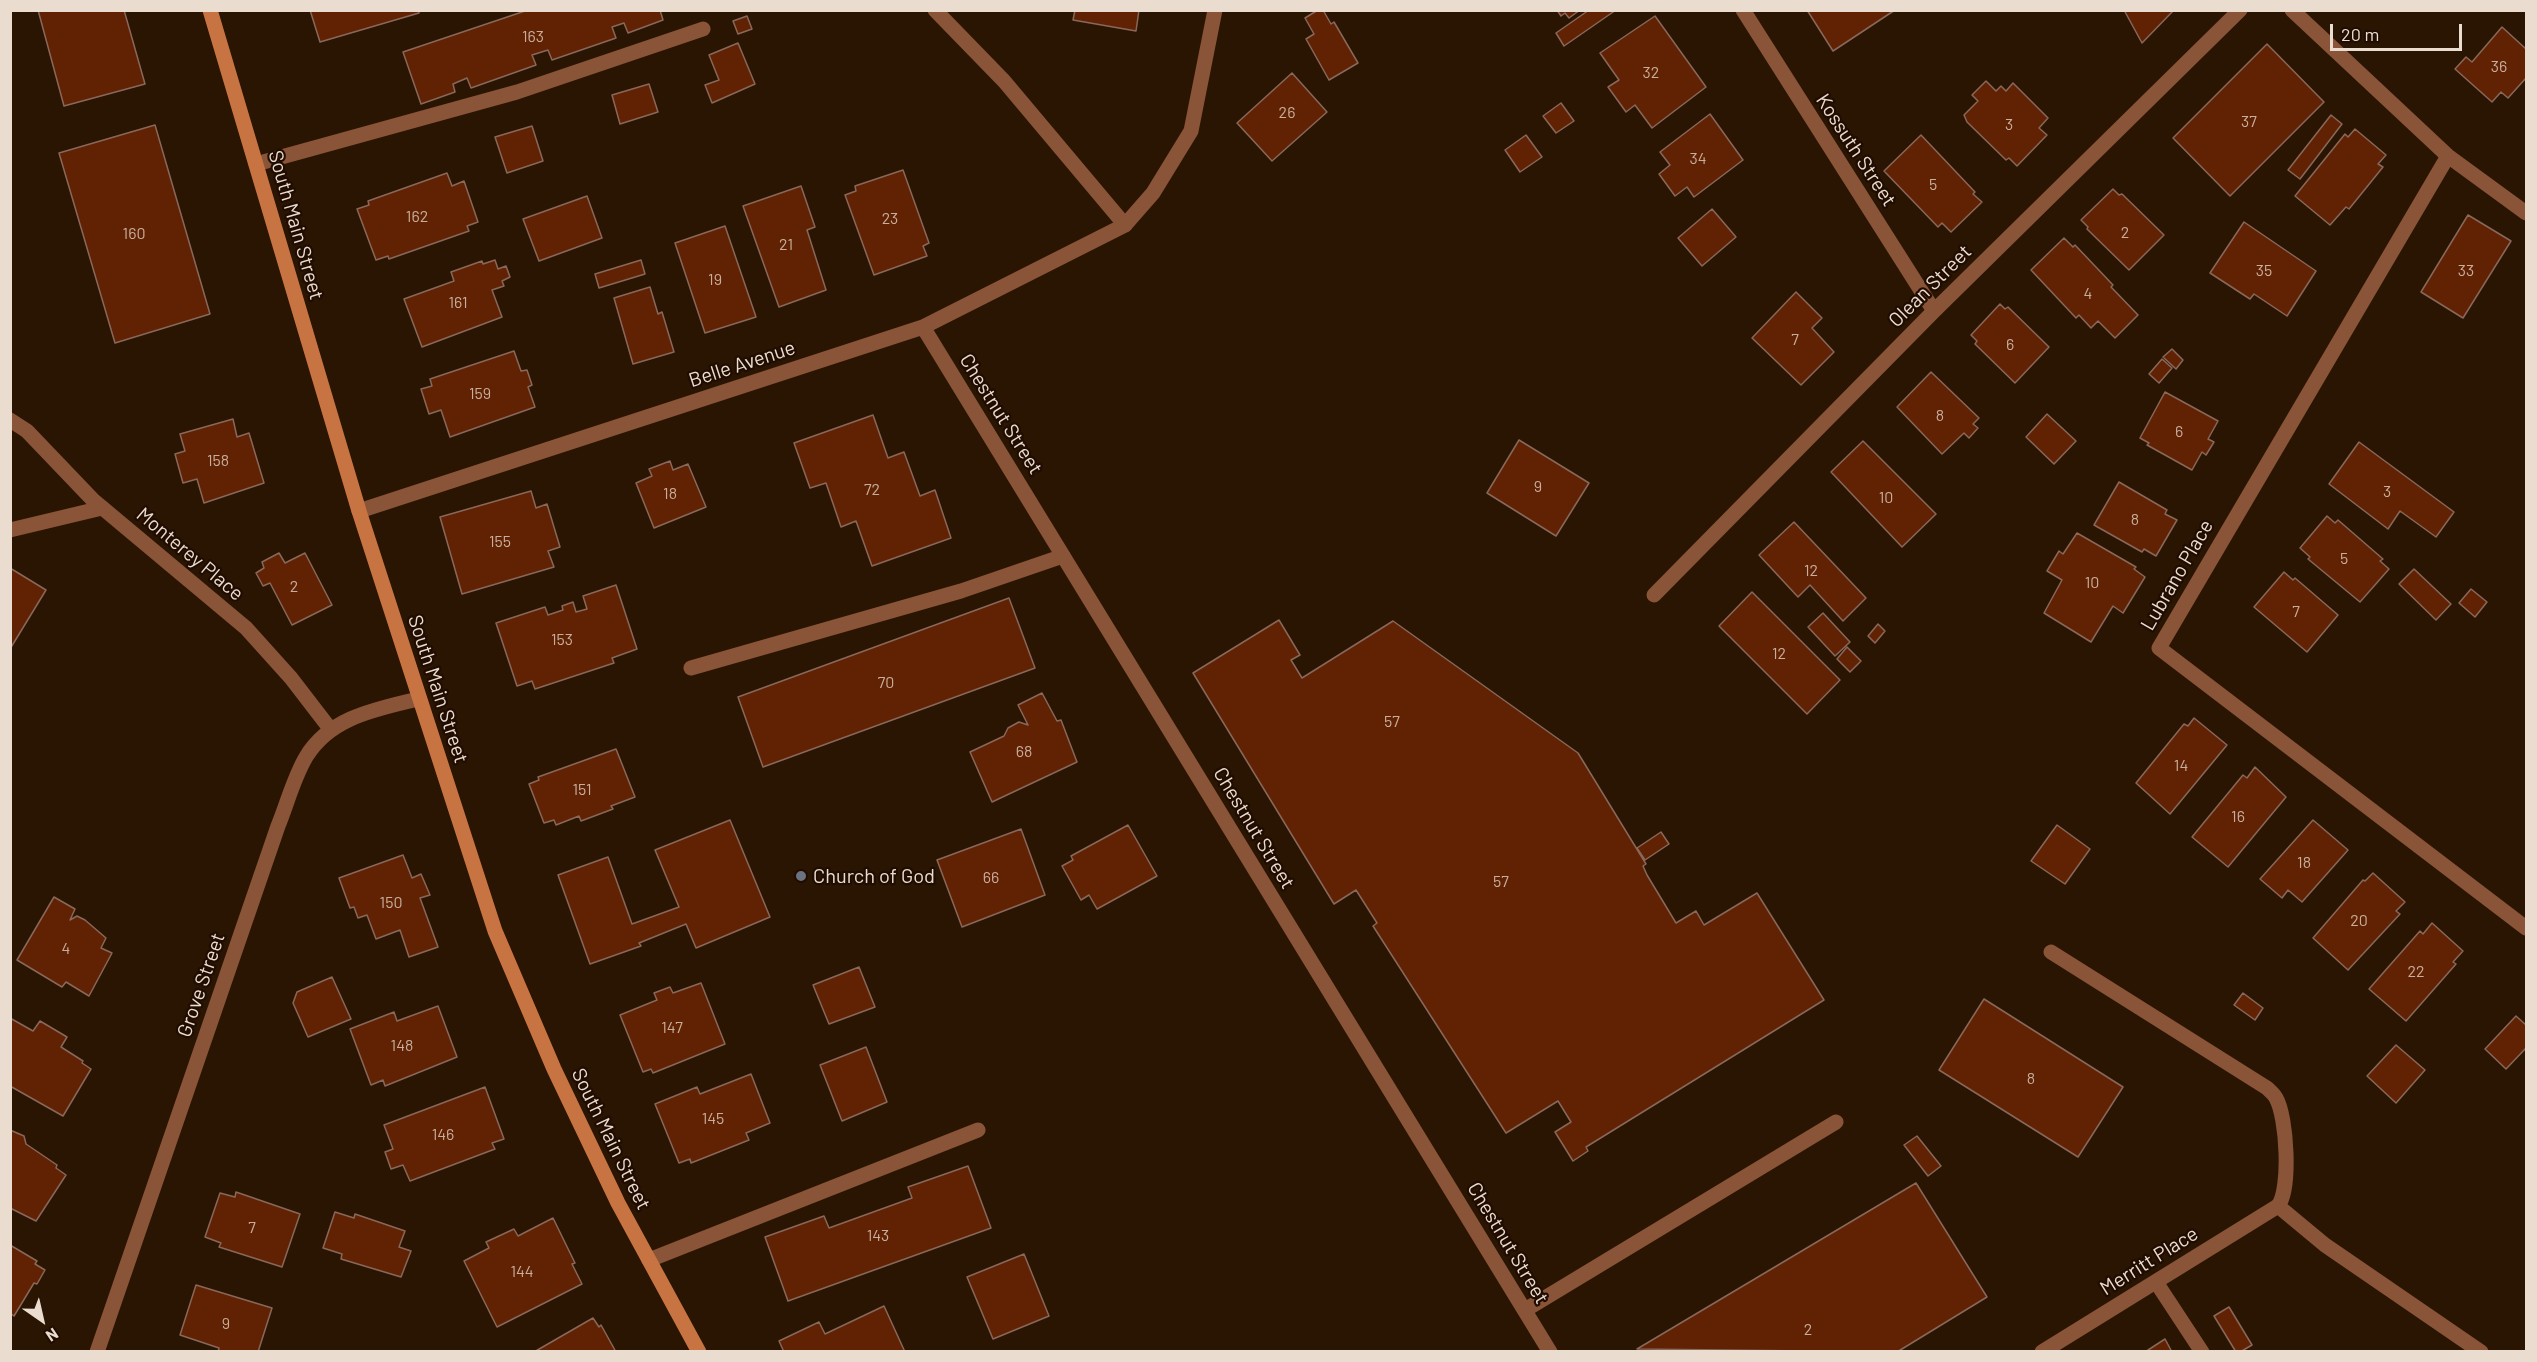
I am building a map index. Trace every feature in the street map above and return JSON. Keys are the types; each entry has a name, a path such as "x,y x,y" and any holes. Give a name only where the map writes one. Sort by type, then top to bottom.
{"main road":[{"name":"South Main Street","path":"210,10 359,511 495,931 554,1069 649,1260 699,1352"}],"street":[{"path":"935,10 1004,81 1125,225 1153,193 1191,131 1215,10"},
{"name":"Kossuth Street","path":"1743,10 1934,311"},
{"name":"Olean Street","path":"1654,595 1934,311 2240,10"},
{"path":"2292,10 2448,156 2526,213"},
{"path":"256,164 517,92 703,29"},
{"name":"Lubrano Place","path":"2448,156 2159,648 2526,928"},
{"name":"Belle Avenue","path":"359,511 923,327 1125,225"},
{"name":"Chestnut Street","path":"923,327 1525,1310 1546,1350"},
{"name":"Monterey Place","path":"10,420 27,431 102,508 246,628 291,678 331,730"},
{"path":"10,530 102,508"},
{"path":"691,668 961,591 1063,556"},
{"name":"Grove Street","path":"97,1352 278,826 306,756 331,730 362,712 418,699"},
{"path":"2051,952 2267,1088 2276,1097 2286,1172 2285,1192 2278,1206 2325,1245 2460,1346 2481,1352"},
{"path":"1525,1310 1836,1122"},
{"path":"649,1260 978,1130"},
{"name":"Merritt Place","path":"2042,1352 2278,1206"},
{"path":"2156,1282 2202,1352"}],"building":[{"path":"38,10 124,10 145,84 64,106"},
{"path":"310,10 419,10 419,13 320,42"},
{"path":"528,10 660,10 663,20 628,33 624,23 612,27 616,38 552,60 548,50 532,55 536,65 471,88 467,78 453,84 455,92 421,104 403,52"},
{"path":"1075,10 1139,10 1136,31 1073,20"},
{"path":"1318,10 1323,10 1331,24 1334,22 1358,63 1329,80 1306,39 1314,34 1305,18"},
{"path":"1557,10 1580,10 1569,18 1565,13 1561,16"},
{"path":"1589,10 1616,10 1564,46 1556,33"},
{"path":"1807,10 1895,10 1833,51"},
{"path":"2124,10 2174,10 2142,43"},
{"path":"747,16 752,29 738,34 733,21"},
{"path":"1655,16 1706,87 1652,128 1635,105 1626,112 1608,87 1619,80 1600,53"},
{"path":"2502,27 2526,49 2526,78 2508,98 2501,92 2492,102 2455,69 2466,57 2472,62"},
{"path":"738,43 755,84 712,103 705,85 719,80 709,55"},
{"path":"2267,44 2324,102 2230,196 2173,138"},
{"path":"1292,73 1327,112 1272,161 1237,123"},
{"path":"1986,81 1996,91 2001,86 2006,91 2013,83 2048,118 2039,128 2047,135 2017,166 2009,158 2006,160 1967,122 1964,115 1978,101 1972,95"},
{"path":"649,84 658,112 620,124 612,95"},
{"path":"1561,103 1574,121 1556,133 1543,116"},
{"path":"1710,114 1743,160 1694,197 1687,187 1675,196 1659,174 1670,165 1660,152"},
{"path":"2331,115 2342,124 2300,179 2288,170"},
{"path":"155,125 210,314 115,343 59,153"},
{"path":"532,126 543,161 507,173 495,137"},
{"path":"2355,129 2386,155 2378,164 2383,167 2349,209 2346,207 2330,225 2295,196 2345,134 2348,137"},
{"path":"1526,135 1542,157 1520,172 1505,150"},
{"path":"1921,135 1982,202 1951,232 1942,223 1938,227 1884,171"},
{"path":"903,170 929,243 923,246 927,256 874,275 845,195 856,191 855,186"},
{"path":"447,173 452,186 464,181 478,222 467,226 469,231 389,259 388,256 376,260 357,209 369,205 368,201"},
{"path":"801,186 815,227 807,230 826,290 779,307 743,206"},
{"path":"2113,189 2119,195 2122,194 2164,235 2129,270 2087,229 2088,227 2081,220"},
{"path":"587,196 602,238 539,261 523,219"},
{"path":"1712,209 1736,237 1702,266 1678,238"},
{"path":"2468,215 2511,241 2463,318 2421,292"},
{"path":"2244,222 2316,271 2287,316 2254,294 2250,299 2210,273"},
{"path":"725,226 756,317 705,333 675,243"},
{"path":"2064,238 2073,247 2075,245 2138,315 2115,338 2098,321 2091,328 2079,315 2076,318 2031,270"},
{"path":"495,260 498,269 506,266 510,277 502,281 504,286 492,290 502,317 422,347 404,299 454,281 451,272 482,261 483,264"},
{"path":"641,260 645,274 599,288 595,274"},
{"path":"650,287 658,314 662,312 674,352 633,364 614,298"},
{"path":"1796,292 1822,318 1812,328 1834,352 1801,385 1752,338"},
{"path":"2000,304 2005,309 2008,307 2049,347 2015,383 1975,344 1977,341 1971,335"},
{"path":"2172,349 2183,360 2176,369 2163,357"},
{"path":"514,351 521,371 527,370 532,385 528,387 535,407 450,437 441,410 429,414 421,389 432,386 430,379"},
{"path":"2162,359 2172,368 2159,383 2149,374"},
{"path":"1931,372 1979,418 1973,424 1978,428 1969,438 1964,433 1942,454 1897,407"},
{"path":"2165,392 2218,421 2208,439 2214,442 2206,455 2202,452 2192,470 2147,445 2149,443 2140,438"},
{"path":"2047,414 2076,441 2054,464 2026,437"},
{"path":"873,415 888,458 904,452 920,496 935,490 951,538 872,566 856,521 841,527 826,483 810,488 794,443"},
{"path":"233,419 237,437 249,433 264,483 204,503 197,479 183,483 175,454 185,451 180,434"},
{"path":"1519,440 1589,483 1556,536 1487,493"},
{"path":"1863,441 1936,514 1902,547 1831,472"},
{"path":"2359,442 2454,512 2436,537 2400,511 2388,529 2329,484"},
{"path":"670,461 673,470 688,464 706,507 654,528 636,483 652,476 649,469"},
{"path":"2119,482 2167,510 2165,514 2177,520 2156,556 2144,549 2142,552 2094,525"},
{"path":"531,491 536,508 547,504 560,547 548,551 554,567 462,594 440,517"},
{"path":"2327,516 2335,523 2338,520 2383,559 2380,561 2389,569 2360,602 2308,559 2310,557 2300,548"},
{"path":"1794,522 1866,598 1843,621 1810,585 1798,597 1759,555"},
{"path":"2077,533 2136,567 2134,569 2145,577 2123,613 2113,606 2091,642 2044,613 2062,580 2047,571 2059,551 2063,554"},
{"path":"279,553 285,563 305,553 332,605 292,625 270,583 263,586 256,573 264,568 262,562"},
{"path":"10,568 46,590 10,649"},
{"path":"2414,569 2451,604 2436,620 2399,584"},
{"path":"2284,572 2293,580 2295,578 2338,615 2307,652 2254,607"},
{"path":"616,585 637,649 612,658 614,663 535,689 532,681 517,686 496,623 545,607 548,615 563,610 562,606 573,602 576,612 587,609 583,596"},
{"path":"2471,589 2487,602 2475,617 2459,603"},
{"path":"1752,592 1840,680 1807,714 1719,626"},
{"path":"1009,598 1035,668 763,767 738,697"},
{"path":"1823,613 1850,642 1835,656 1808,627"},
{"path":"1279,620 1300,655 1291,660 1302,678 1393,621 1578,753 1646,864 1643,866 1647,875 1676,923 1696,911 1704,925 1757,893 1824,1000 1586,1147 1588,1151 1573,1161 1555,1132 1571,1122 1558,1101 1506,1133 1373,926 1377,923 1356,890 1334,904 1193,673"},
{"path":"1878,624 1885,631 1875,643 1868,636"},
{"path":"1847,647 1861,661 1850,672 1837,659"},
{"path":"1042,693 1057,721 1061,720 1077,762 992,802 970,752 1004,736 1008,728 1019,722 1028,725 1018,705"},
{"path":"2194,718 2227,745 2170,814 2136,783 2184,724 2188,726"},
{"path":"616,749 635,797 611,806 613,809 581,821 579,816 556,825 554,820 544,823 529,784 539,780 538,777"},
{"path":"2255,767 2286,797 2228,867 2192,837 2243,775 2247,778"},
{"path":"730,820 770,917 696,948 686,924 639,943 641,946 590,964 558,875 608,857 632,924 679,907 655,850"},
{"path":"2313,820 2348,850 2302,902 2288,890 2282,898 2260,879"},
{"path":"1128,825 1157,876 1097,909 1089,895 1081,900 1062,866 1073,860 1071,856"},
{"path":"2057,825 2090,849 2065,884 2031,861"},
{"path":"1021,829 1045,895 962,927 937,860"},
{"path":"1661,832 1669,844 1645,860 1637,848"},
{"path":"403,855 412,878 421,874 430,895 420,898 438,947 409,957 400,930 376,939 367,915 358,918 354,907 350,908 339,878"},
{"path":"2373,873 2405,902 2396,911 2400,914 2348,970 2313,938 2363,880 2365,881"},
{"path":"54,897 75,909 70,920 77,916 85,920 106,938 101,948 112,953 89,996 66,982 62,987 17,960"},
{"path":"2432,923 2463,951 2453,962 2456,964 2406,1021 2369,989 2420,931 2423,934"},
{"path":"859,967 875,1007 829,1024 813,985"},
{"path":"332,977 351,1019 308,1037 293,1003 297,992"},
{"path":"701,983 725,1044 653,1073 651,1069 643,1072 620,1015 657,1000 654,993 670,987 673,993"},
{"path":"2243,993 2263,1008 2255,1020 2234,1005"},
{"path":"1984,999 2123,1087 2078,1157 1939,1070"},
{"path":"438,1006 457,1057 385,1086 383,1080 371,1085 350,1029 394,1012 397,1021"},
{"path":"2516,1016 2526,1025 2526,1048 2506,1069 2485,1049"},
{"path":"10,1018 33,1031 40,1021 67,1037 61,1047 91,1069 63,1116 10,1086"},
{"path":"2396,1045 2425,1070 2396,1103 2367,1076"},
{"path":"866,1047 887,1102 842,1121 820,1065"},
{"path":"751,1074 770,1123 746,1133 749,1140 691,1163 690,1159 679,1163 655,1104 697,1087 700,1094"},
{"path":"485,1087 504,1139 492,1143 495,1149 410,1181 403,1165 391,1169 385,1152 393,1149 384,1125"},
{"path":"10,1130 24,1136 26,1144 57,1165 56,1168 66,1175 36,1221 10,1208"},
{"path":"1917,1136 1941,1166 1928,1176 1904,1145"},
{"path":"968,1166 991,1228 788,1301 765,1237 824,1216 829,1228 912,1198 908,1187"},
{"path":"1916,1183 1987,1297 1897,1352 1637,1349"},
{"path":"236,1192 300,1214 282,1267 219,1247 221,1243 205,1237 220,1193 235,1197"},
{"path":"335,1212 354,1218 355,1214 405,1231 399,1247 411,1251 401,1277 341,1259 342,1254 323,1248"},
{"path":"553,1218 575,1263 572,1264 582,1284 497,1327 464,1261 489,1248 486,1242 514,1229 518,1236"},
{"path":"10,1245 37,1261 35,1264 45,1270 37,1284 34,1283 14,1316 10,1313"},
{"path":"1024,1254 1049,1316 993,1339 967,1277"},
{"path":"196,1285 272,1308 258,1352 218,1352 219,1348 180,1335"},
{"path":"884,1306 905,1352 784,1352 779,1341 819,1322 825,1334"},
{"path":"2229,1307 2252,1345 2240,1352 2236,1352 2214,1316"},
{"path":"593,1318 599,1327 601,1325 616,1352 534,1352"},
{"path":"2165,1339 2172,1352 2145,1352"}],"place":[{"name":"Church of God","path":"801,876"}]}
